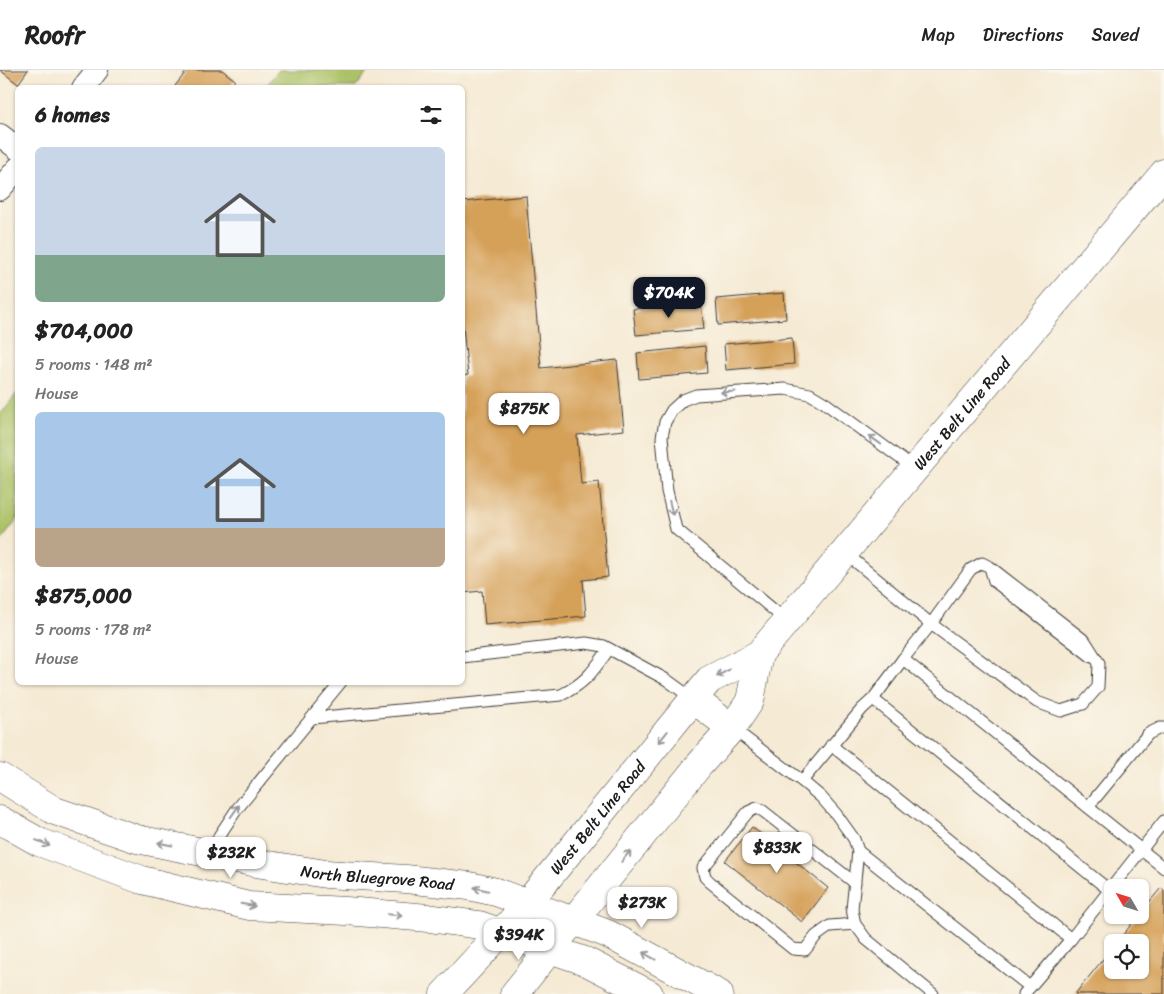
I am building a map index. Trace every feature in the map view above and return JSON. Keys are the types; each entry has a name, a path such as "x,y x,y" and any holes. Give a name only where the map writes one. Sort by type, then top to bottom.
{"main road":[{"name":"West Belt Line Road","path":"444,994 527,904 708,680 759,654 1164,173"},
{"name":"West Belt Line Road","path":"514,994 700,764 732,728 750,701 759,654"},
{"path":"693,699 732,728"},
{"name":"North Bluegrove Road","path":"0,777 55,810 137,839 262,864 326,874 406,879 470,886 496,892 608,934 719,994"},
{"path":"0,820 39,842 142,880 249,906 346,911 428,918 479,925 585,961 650,994"},
{"path":"206,895 214,855"}],"street":[{"path":"85,85 97,70"},
{"path":"0,135 15,147"},
{"path":"0,189 15,172"}],"lane":[{"path":"787,621 676,529 667,491 662,437 665,422 672,410 683,400 696,395 785,389 810,394 914,469"},
{"path":"802,782 831,745 873,699 931,624 971,569 982,563 990,567 994,581 1099,663 1098,687 1083,704 1061,711 1037,702 931,624 844,552"},
{"path":"465,657 586,643 604,646 667,680 693,699"},
{"path":"312,718 561,695 586,680 609,649"},
{"path":"903,659 1164,868"},
{"path":"214,855 219,836 236,809 339,685"},
{"path":"873,699 1104,886"},
{"path":"732,728 821,797 836,814 854,839 858,851 852,909 855,924 866,939 933,994"},
{"path":"1088,807 1148,734 1164,728"},
{"path":"831,745 1070,938"},
{"path":"855,883 763,811 756,808 748,812 703,868 705,876 710,882 793,949 805,950 816,936 830,926 855,924"},
{"path":"1118,879 1164,821"},
{"path":"858,851 1027,991 1104,896"}],"green space":[{"path":"279,70 369,70 358,85 267,85"},
{"path":"15,396 15,523 0,542 0,415"}],"building":[{"path":"0,70 28,70 18,84"},
{"path":"184,70 222,70 235,80 231,85 176,85 186,72"},
{"path":"526,196 541,368 617,360 624,430 577,435 581,484 599,482 608,577 583,580 586,616 485,625 482,591 465,593 465,376 468,375 465,346 465,202"},
{"path":"784,293 786,319 718,325 716,299"},
{"path":"701,303 704,329 636,335 633,309"},
{"path":"792,338 794,364 726,370 724,344"},
{"path":"705,346 707,373 639,379 637,353"},
{"path":"752,827 828,888 802,922 725,861"},
{"path":"1161,888 1164,890 1164,994 1075,994 1104,958 1104,979 1149,979 1149,934 1124,934 1132,924 1149,924 1149,902"}]}
